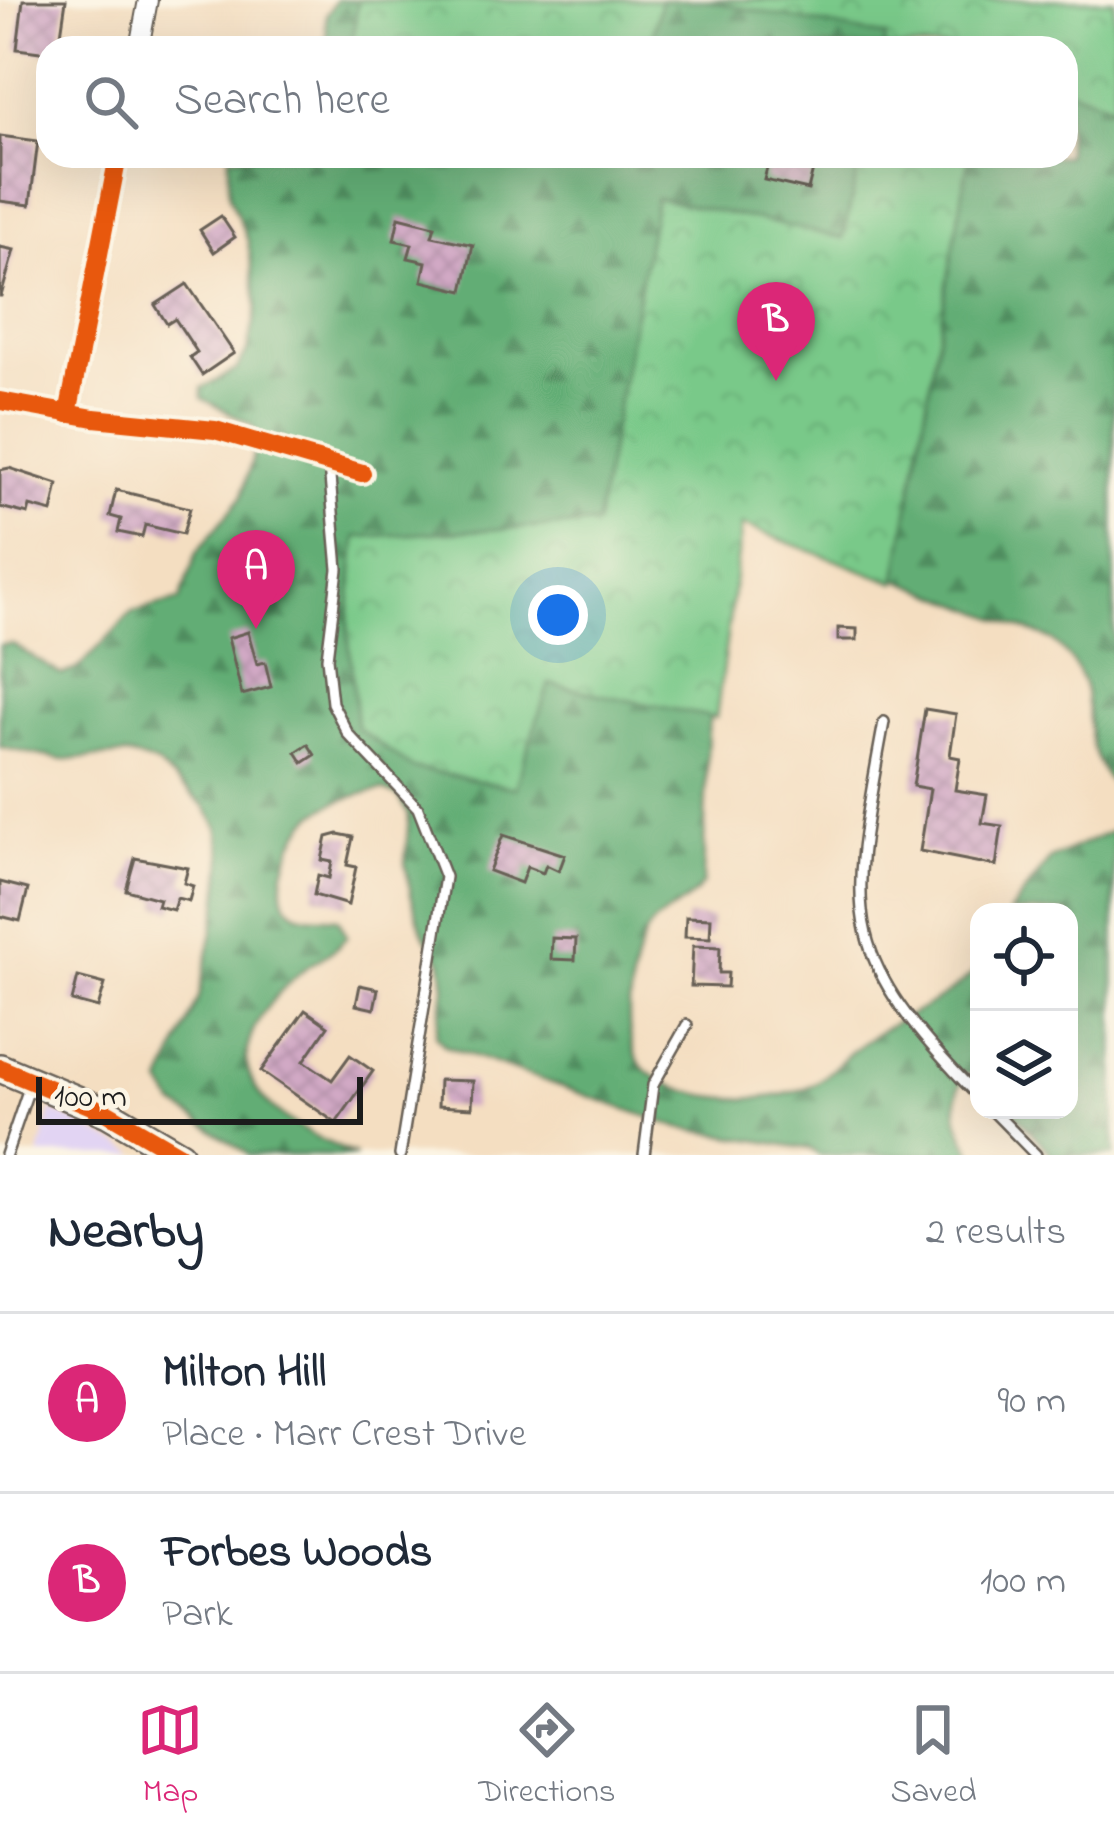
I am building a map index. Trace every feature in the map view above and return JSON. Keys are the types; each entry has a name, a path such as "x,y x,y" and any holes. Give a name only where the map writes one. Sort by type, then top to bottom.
{"main road":[{"path":"0,1068 168,1152"}],"street":[{"path":"141,36 148,0"},
{"path":"68,414 116,168"},
{"path":"0,400 68,414 203,428 362,473"}],"lane":[{"path":"329,463 338,569 327,658 332,703 348,734 418,808 445,877 400,1155"},
{"path":"884,722 862,872 862,932 880,978 906,1019 970,1087"},
{"path":"644,1155 653,1084 687,1025"},
{"path":"6,1155 32,1080"},
{"path":"1001,1119 1036,1155"}],"shaded area":[{"path":"51,1110 132,1151 138,1155 39,1155"}],"green space":[{"path":"336,0 1114,0 1114,788 1092,746 1081,678 1052,640 773,530 737,525 708,732 703,883 649,928 631,986 632,1043 646,1070 698,1094 760,1098 815,1083 871,1037 970,975 970,1074 964,1073 957,1105 973,1155 819,1155 810,1149 680,1128 445,1046 436,1036 445,987 442,962 422,931 405,863 409,816 399,797 383,790 320,811 292,848 284,876 286,901 302,915 338,918 347,936 296,976 267,1008 251,1036 247,1061 253,1084 269,1105 292,1123 356,1155 249,1155 174,1104 162,1084 199,997 218,908 223,857 218,828 205,806 155,763 126,755 63,760 0,747 0,645 12,644 62,675 79,668 132,612 180,600 197,552 241,498 259,435 252,425 202,398 202,388 236,370 248,350 257,307 248,241 229,196 229,168 1078,168 1078,36 327,36 326,15"},
{"path":"358,0 661,0 653,36 353,36"},
{"path":"705,0 1114,0 1114,106 1078,92 1078,36 881,36"},
{"path":"858,168 967,168 896,583 742,525 716,718 549,684 515,788 412,768 357,728 348,630 356,537 596,524 656,198 843,238"},
{"path":"1114,830 1114,1155 1052,1155 1020,1119 1078,1119 1078,903 1017,903 1050,859"}],"building":[{"path":"23,0 66,0 61,36 36,36 36,51 17,49"},
{"path":"0,136 36,141 30,205 0,201"},
{"path":"767,168 813,168 808,190 764,180"},
{"path":"221,216 235,237 214,252 200,230"},
{"path":"399,217 435,226 432,236 473,245 463,291 422,281 426,262 408,258 412,244 394,240"},
{"path":"0,247 14,250 1,296 0,296"},
{"path":"187,284 234,353 202,375 190,357 197,352 175,319 167,324 155,305"},
{"path":"9,468 58,484 52,512 30,506 28,514 0,507 0,470"},
{"path":"116,490 190,508 183,534 145,525 142,537 118,532 121,519 110,516"},
{"path":"838,628 857,629 857,640 838,640"},
{"path":"248,632 257,664 265,662 271,687 242,695 228,638"},
{"path":"925,709 956,714 950,756 960,758 955,790 987,795 982,823 1002,826 996,866 920,851 930,789 913,786"},
{"path":"308,744 315,755 303,763 296,752"},
{"path":"503,835 565,855 559,871 546,865 543,873 527,867 521,883 489,871"},
{"path":"327,837 353,837 347,865 356,867 348,905 314,895 318,875 329,878 332,862 322,860"},
{"path":"135,858 188,868 184,883 193,886 189,901 177,898 173,910 157,906 159,899 126,890"},
{"path":"0,882 28,889 20,921 0,916"},
{"path":"686,917 711,918 710,938 685,937"},
{"path":"552,938 576,939 575,960 551,959"},
{"path":"693,946 720,947 719,973 728,973 727,987 691,986"},
{"path":"78,977 105,984 98,1008 72,1001"},
{"path":"360,985 378,989 374,1009 356,1005"},
{"path":"305,1010 328,1026 304,1061 332,1080 350,1055 373,1071 336,1123 261,1071"},
{"path":"439,1080 473,1081 472,1108 438,1106"}],"cycle path":[{"path":"68,414 116,168"},
{"path":"0,401 94,418 215,430 362,473"},
{"path":"0,1068 108,1113 180,1155"}],"place":[{"name":"Forbes Woods","path":"776,381"},
{"name":"Milton Hill","path":"256,629"}]}
